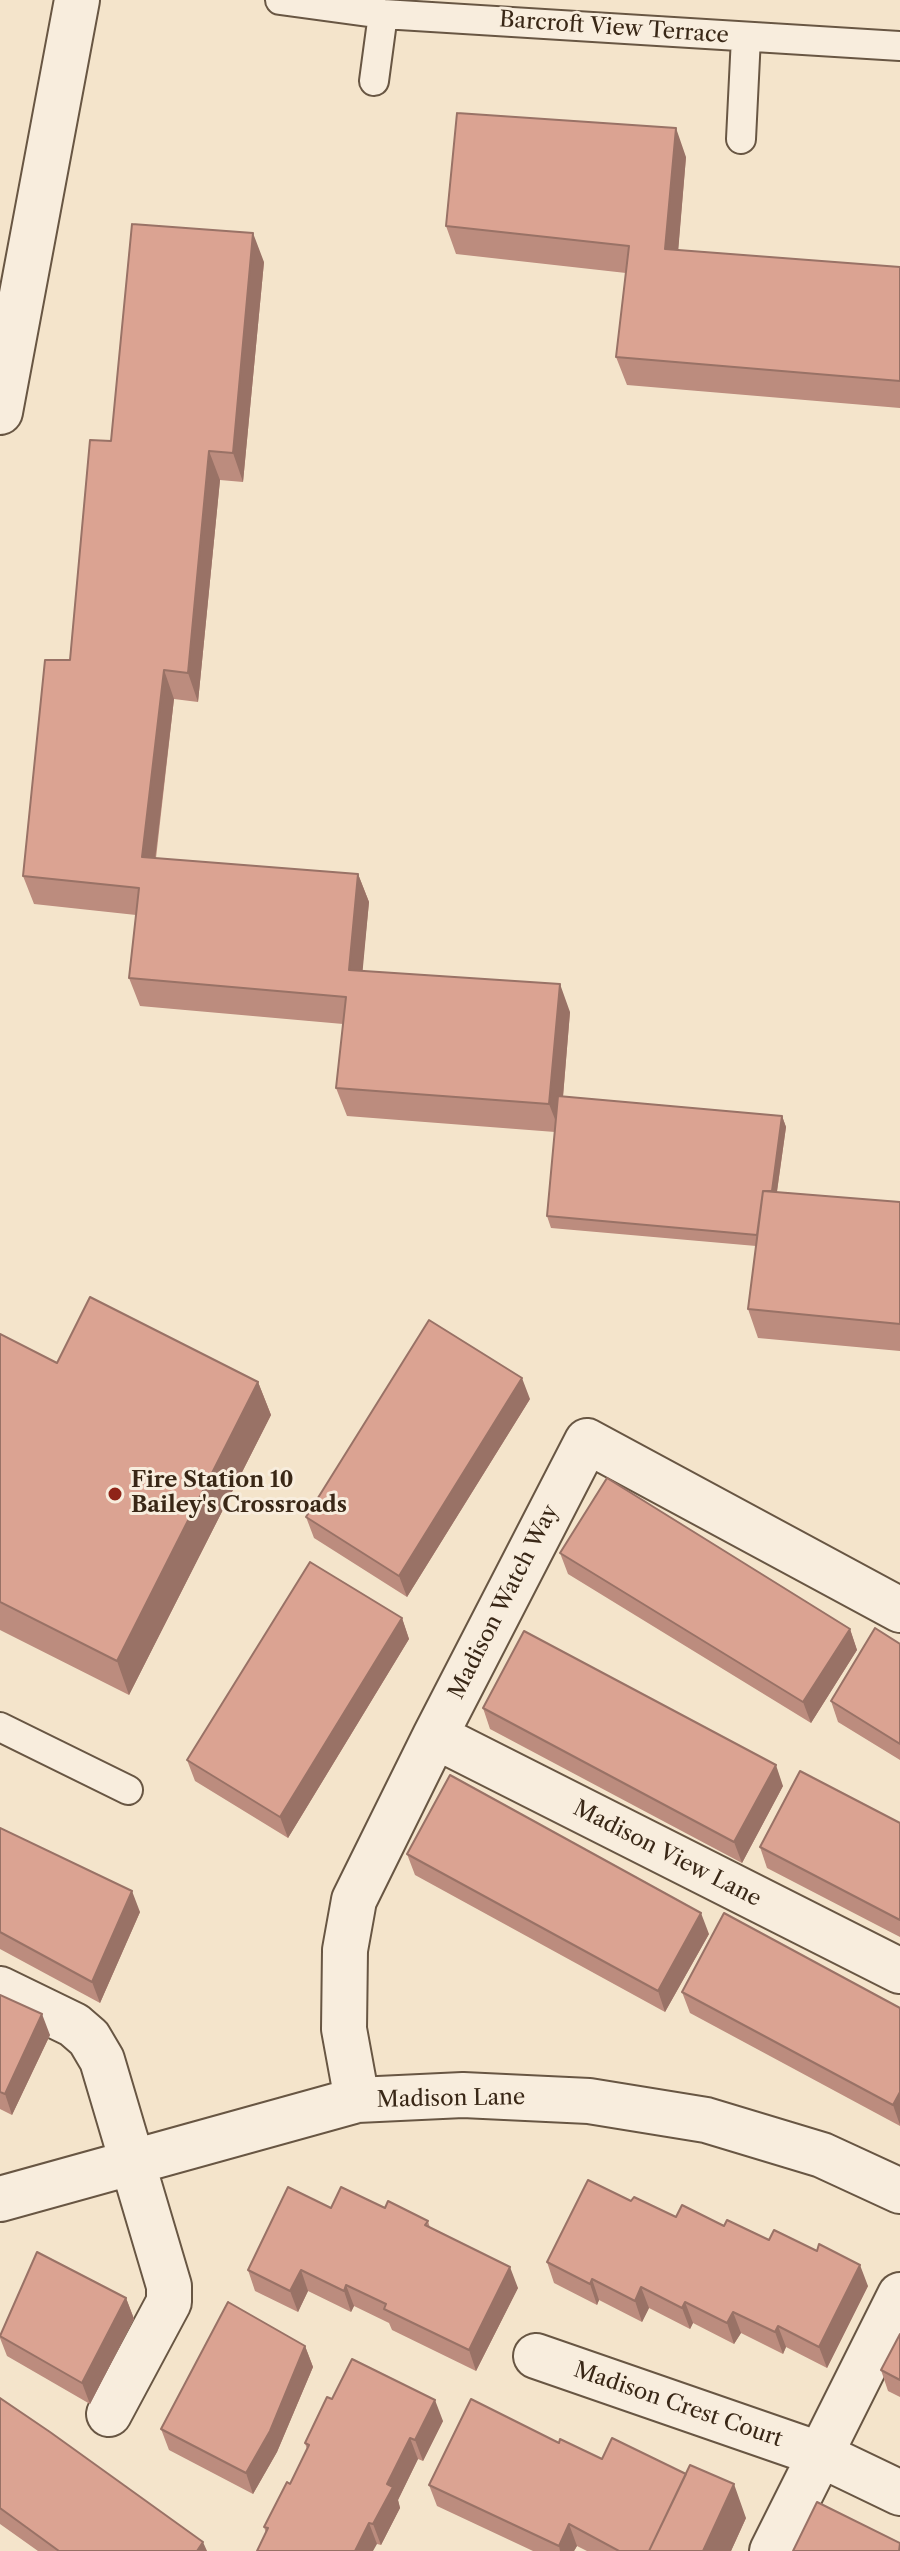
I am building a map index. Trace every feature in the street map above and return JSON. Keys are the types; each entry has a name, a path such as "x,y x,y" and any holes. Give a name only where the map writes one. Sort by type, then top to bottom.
{"street":[{"path":"0,412 77,0"},
{"name":"Madison Watch Way","path":"357,2100 344,2029 345,1950 354,1900 587,1441 900,1610"},
{"name":"Madison View Lane","path":"435,1736 900,1971"},
{"path":"0,1989 74,2025 89,2038 102,2060 169,2286 169,2302 109,2414"},
{"name":"Madison Lane","path":"0,2199 357,2100 463,2095 589,2101 706,2120 822,2155 900,2191"},
{"path":"772,2551 900,2295"},
{"name":"Madison Crest Court","path":"536,2356 819,2454 900,2493"}],"lane":[{"name":"Barcroft View Terrace","path":"280,0 383,14 900,46"},
{"path":"374,81 383,14"},
{"path":"741,139 746,37"},
{"path":"0,1727 128,1790"}],"building":[{"path":"457,113 676,128 665,249 900,267 900,381 616,357 629,246 446,226"},
{"path":"132,224 253,233 233,453 209,451 188,673 164,670 142,857 358,874 349,970 560,984 549,1104 336,1088 346,997 129,978 139,888 23,876 45,660 70,660 90,440 111,441"},
{"path":"558,1096 782,1116 772,1191 763,1191 757,1235 547,1216"},
{"path":"763,1191 900,1202 900,1324 748,1309"},
{"name":"Fire Station 10 Bailey's Crossroads","path":"90,1297 258,1382 117,1661 0,1602 0,1334 57,1363"},
{"path":"429,1320 522,1378 399,1576 306,1517"},
{"path":"607,1478 850,1629 803,1702 560,1553"},
{"path":"310,1562 402,1618 280,1817 187,1760"},
{"path":"875,1628 900,1644 900,1744 831,1701"},
{"path":"524,1631 776,1765 734,1842 483,1708"},
{"path":"800,1771 900,1823 900,1920 760,1847"},
{"path":"450,1775 701,1913 658,1991 407,1854"},
{"path":"0,1828 132,1891 92,1982 0,1932"},
{"path":"724,1913 900,2008 900,2092 893,2105 682,1992"},
{"path":"0,1995 42,2014 5,2094 0,2092"},
{"path":"588,2180 631,2201 634,2197 676,2217 682,2205 724,2226 727,2220 769,2240 774,2230 817,2251 819,2244 860,2265 819,2347 778,2326 775,2332 733,2312 727,2323 685,2302 682,2308 641,2287 635,2301 592,2279 590,2284 547,2262"},
{"path":"288,2187 331,2208 341,2187 385,2208 388,2201 428,2221 425,2225 510,2267 469,2350 384,2309 386,2304 346,2285 344,2291 301,2270 290,2291 248,2270"},
{"path":"37,2252 126,2298 82,2383 0,2336"},
{"path":"228,2302 305,2346 270,2431 246,2473 161,2429"},
{"path":"900,2334 900,2380 881,2370"},
{"path":"352,2359 435,2400 415,2440 410,2438 387,2484 393,2487 355,2551 257,2551 268,2528 264,2527 309,2445 305,2443 327,2397 332,2399"},
{"path":"0,2398 203,2542 197,2551 59,2551 0,2508"},
{"path":"471,2399 559,2443 560,2439 602,2459 612,2438 686,2474 649,2551 619,2551 569,2524 559,2546 429,2485"},
{"path":"690,2465 734,2484 703,2551 649,2551"},
{"path":"817,2502 900,2543 899,2551 793,2551"}],"place":[{"name":"Fire Station 10 Bailey's Crossroads","path":"115,1494"}]}
